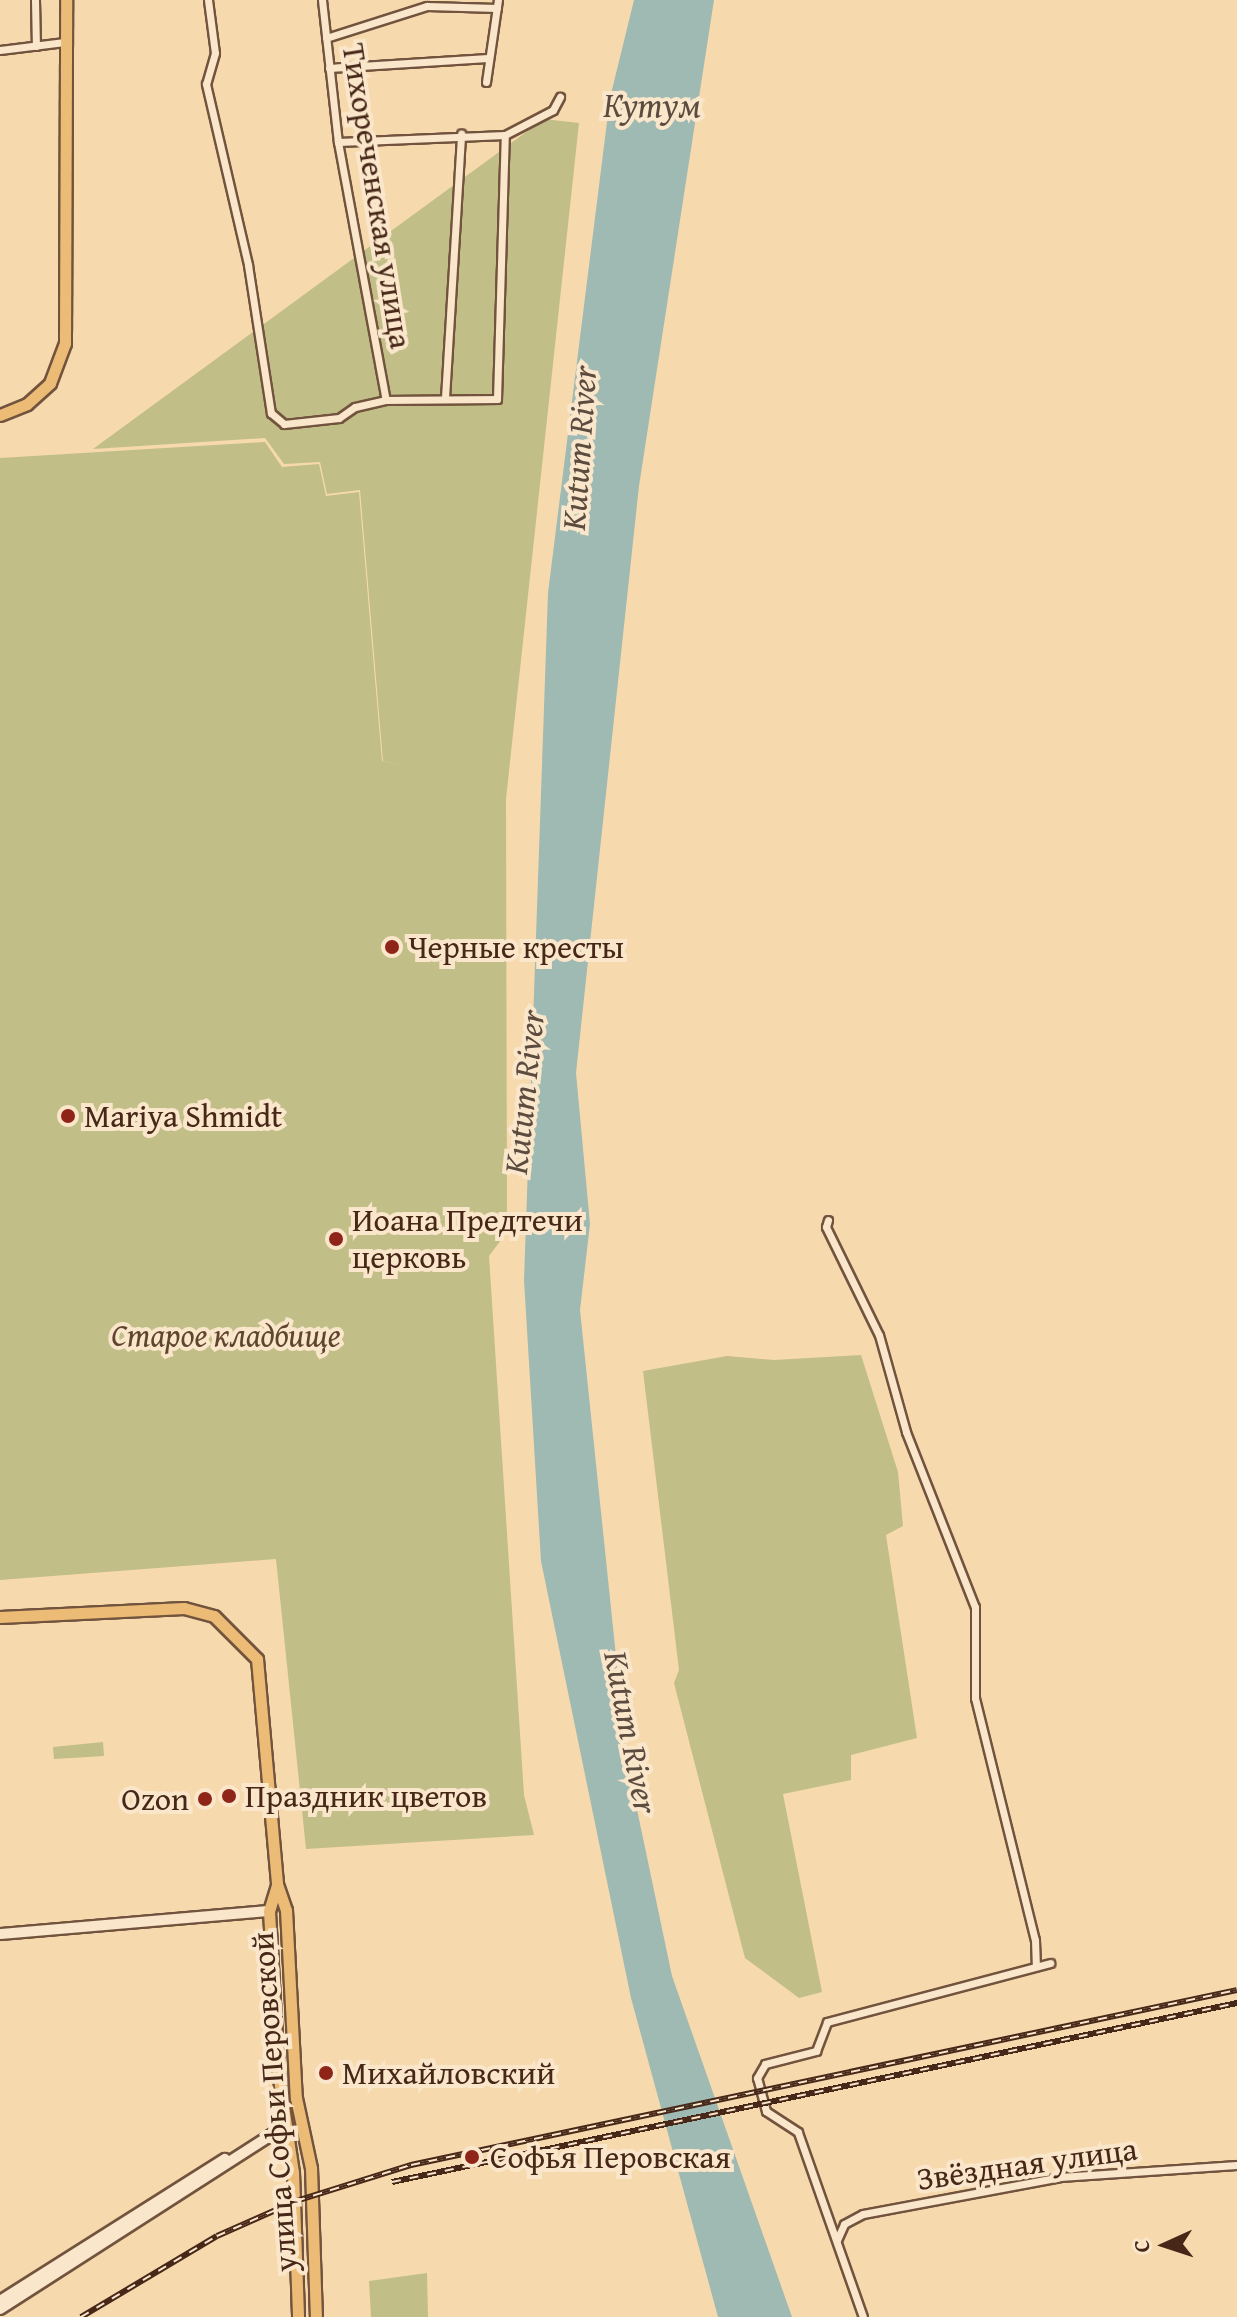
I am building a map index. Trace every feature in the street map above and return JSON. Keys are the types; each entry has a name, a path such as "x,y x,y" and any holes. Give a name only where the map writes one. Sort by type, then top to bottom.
{"main road":[{"path":"0,415 19,408 50,383 65,343 66,0"},
{"name":"улица Софьи Перовской","path":"0,1617 184,1608 214,1616 238,1635 257,1659 277,1884 286,1910 296,2098 311,2168 316,2317"},
{"name":"улица Софьи Перовской","path":"277,1884 269,1911 284,2127 293,2172 298,2317"},
{"path":"269,1911 286,1910"},
{"path":"284,2127 296,2098"},
{"path":"297,2282 314,2278"}],"street":[{"path":"35,0 36,46"},
{"path":"208,0 215,53 206,84 248,265 271,413 284,424 339,418 355,407 386,400 497,399 505,135"},
{"name":"Тихореченская улица","path":"322,0 338,142 386,400"},
{"path":"326,38 427,6 497,4 486,82"},
{"path":"0,50 65,42"},
{"path":"329,68 488,58"},
{"path":"338,142 461,133 505,135 553,110 560,97"},
{"path":"445,398 461,133"},
{"path":"0,422 19,408"},
{"path":"828,1220 826,1227 879,1335 906,1432 975,1607 975,1698 1035,1940 1036,1966"},
{"path":"0,1934 269,1911"},
{"path":"863,2317 798,2132 766,2111 757,2078 765,2064 816,2051 827,2022 1050,1963"},
{"path":"0,2301 284,2127"},
{"path":"0,2309 248,2147"},
{"name":"Звёздная улица","path":"837,2240 844,2224 892,2208 1060,2177 1237,2165"}],"green space":[{"name":"Старое кладбище","path":"544,119 579,123 506,799 507,1232 489,1256 524,1795 534,1835 306,1849 276,1559 0,1580 0,458 265,442 282,467 319,464 326,496 359,492 382,761 412,768 383,761 360,490 327,494 320,462 284,464 265,438 93,449"},
{"path":"861,1355 898,1472 903,1526 886,1535 917,1738 851,1755 851,1780 783,1794 822,1992 799,1998 745,1958 674,1683 679,1670 643,1371 727,1356 774,1360"},
{"path":"103,1742 104,1756 54,1759 53,1747"},
{"path":"427,2273 428,2317 371,2317 369,2281"}],"water":[{"name":"Кутум","path":"634,0 714,0 639,486 576,1073 590,1224 580,1310 627,1762 672,1976 792,2317 718,2317 631,1998 541,1561 524,1280 548,593 610,98"}],"railway":[{"path":"81,2317 217,2236 296,2201 411,2165 1237,1990"},
{"path":"392,2182 1237,2003"}],"place":[{"name":"Черные кресты","path":"392,947"},
{"name":"Mariya Shmidt","path":"68,1116"},
{"name":"Иоана Предтечи церковь","path":"336,1239"},
{"name":"Праздник цветов","path":"229,1796"},
{"name":"Ozon","path":"205,1799"},
{"name":"Михайловский","path":"326,2073"},
{"name":"Софья Перовская","path":"472,2157"}],"water label":[{"name":"Kutum River","path":"578,448"},
{"name":"Kutum River","path":"523,1092"},
{"name":"Kutum River","path":"632,1732"}]}
